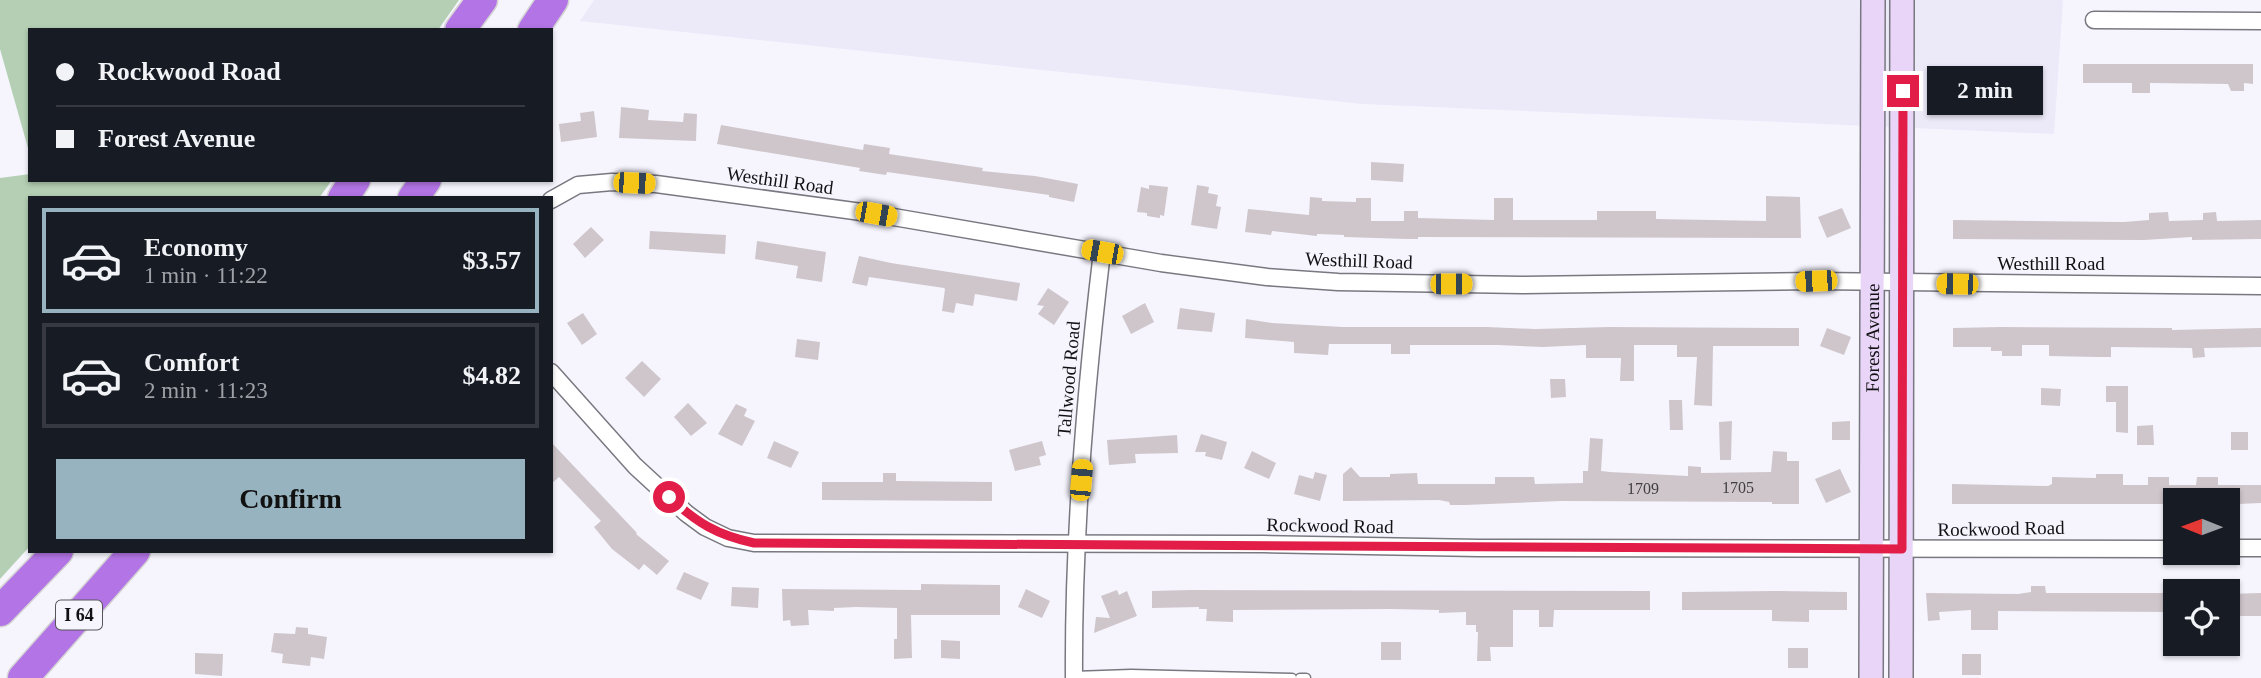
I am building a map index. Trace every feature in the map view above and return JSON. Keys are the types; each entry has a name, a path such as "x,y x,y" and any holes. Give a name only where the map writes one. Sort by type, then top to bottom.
{"highway":[{"path":"461,28 482,0"},
{"path":"534,28 554,0"},
{"path":"0,611 56,553"},
{"name":"I 64","path":"23,678 133,553"}],"main road":[{"name":"Forest Avenue","path":"1871,678 1873,0"},
{"name":"Forest Avenue","path":"1901,678 1902,0"}],"street":[{"path":"2094,20 2261,21"},
{"name":"Westhill Road","path":"553,199 578,185 612,182 656,184 876,214 1161,262 1338,282 1522,285 1816,281 2261,286"},
{"name":"Tallwood Road","path":"1074,677 1077,544 1102,252"},
{"name":"Rockwood Road","path":"553,374 635,466 686,513 705,527 729,538 754,543 2163,549"},
{"path":"2240,548 2261,548"}],"lane":[{"path":"1074,677 1131,674 1292,678"},
{"path":"1300,678 1306,678"}],"shaded area":[{"path":"594,0 2063,0 2054,134 1363,104 580,21"}],"green space":[{"path":"0,0 459,0 439,28 28,28 28,148 0,49"},
{"path":"28,174 28,182 331,182 320,196 28,196 28,548 0,579 0,178"}],"building":[{"path":"2083,64 2253,64 2253,84 2244,83 2244,91 2231,91 2228,84 2150,83 2150,93 2132,93 2132,83 2083,83"},
{"path":"621,107 649,110 648,120 683,122 684,113 697,114 696,141 619,138"},
{"path":"594,111 597,137 561,142 559,124 581,121 580,113"},
{"path":"721,125 863,150 864,144 890,148 889,154 983,168 982,171 1035,176 1078,184 1074,202 1049,195 887,172 886,175 859,171 860,168 717,144"},
{"path":"1371,162 1404,164 1403,182 1371,180"},
{"path":"1149,185 1168,187 1164,216 1160,215 1160,218 1137,212 1141,187 1149,189"},
{"path":"1197,185 1209,187 1208,193 1218,195 1216,206 1221,207 1217,229 1191,225"},
{"path":"1766,196 1800,197 1801,238 1407,239 1317,236 1272,231 1271,235 1245,232 1248,209 1309,215 1310,197 1322,198 1322,201 1356,202 1356,198 1371,198 1371,221 1404,221 1404,211 1418,211 1418,218 1494,220 1494,198 1513,198 1513,220 1597,220 1597,211 1656,211 1656,219 1766,221"},
{"path":"1842,208 1851,228 1827,238 1818,217"},
{"path":"2168,212 2169,221 2203,220 2203,213 2216,212 2217,221 2261,220 2261,239 1953,239 1953,220 2124,222 2149,220 2149,213"},
{"path":"591,227 604,240 585,258 573,244"},
{"path":"650,231 726,235 725,254 649,249"},
{"path":"757,241 826,252 822,282 796,278 798,266 755,259"},
{"path":"859,256 1020,283 1017,301 975,294 973,306 956,303 954,313 942,311 944,288 869,277 867,286 852,283"},
{"path":"1048,288 1069,302 1054,325 1038,314 1044,306 1037,305"},
{"path":"1145,303 1154,322 1131,334 1122,316"},
{"path":"1180,308 1215,313 1212,332 1177,329"},
{"path":"583,313 597,334 582,345 567,323"},
{"path":"1246,319 1343,327 1799,328 1799,346 1713,346 1712,406 1694,405 1697,357 1677,357 1677,345 1634,345 1634,381 1620,381 1621,358 1586,358 1586,345 1410,345 1410,354 1391,354 1391,344 1329,344 1328,355 1294,353 1294,342 1245,338"},
{"path":"1827,328 1851,337 1844,355 1820,346"},
{"path":"1953,328 2172,330 2261,328 2261,347 2204,348 2205,357 2193,358 2192,348 2111,347 2111,357 2097,357 2049,356 2049,345 2022,345 2022,356 2002,356 2002,351 1991,351 1991,347 1953,347"},
{"path":"797,339 820,342 818,360 795,357"},
{"path":"642,361 661,379 644,397 625,378"},
{"path":"1550,379 1565,379 1566,397 1551,398"},
{"path":"2106,386 2128,386 2128,433 2116,432 2116,402 2106,402"},
{"path":"2041,388 2061,389 2060,406 2041,405"},
{"path":"1669,400 1682,400 1683,430 1670,430"},
{"path":"688,403 707,423 691,436 674,417"},
{"path":"736,404 747,409 744,416 755,421 742,446 718,434"},
{"path":"1732,421 1731,460 1720,460 1719,422"},
{"path":"1850,421 1850,440 1832,440 1832,422"},
{"path":"2153,425 2154,445 2137,445 2137,426"},
{"path":"2231,432 2248,432 2248,450 2231,450"},
{"path":"1201,434 1227,442 1222,460 1205,456 1206,452 1195,452"},
{"path":"1177,435 1178,453 1135,454 1136,463 1109,465 1107,440"},
{"path":"1590,438 1603,439 1601,471 1610,472 1688,476 1688,466 1701,467 1701,473 1771,472 1773,451 1787,452 1787,461 1799,461 1799,504 1561,501 1450,505 1449,502 1439,500 1343,501 1343,474 1351,467 1360,477 1390,477 1390,474 1417,473 1418,484 1495,484 1495,477 1534,477 1535,484 1583,483 1583,471 1588,471"},
{"path":"774,441 799,452 791,468 767,458"},
{"path":"1042,441 1046,455 1039,457 1041,465 1015,471 1009,450"},
{"path":"553,444 636,534 669,561 657,575 644,564 639,570 612,549 594,527 601,521 559,477 553,482"},
{"path":"1252,451 1276,463 1269,479 1244,468"},
{"path":"1840,469 1851,492 1826,503 1815,479"},
{"path":"1315,472 1327,475 1320,501 1294,494 1299,475 1313,479"},
{"path":"883,473 896,473 896,481 992,482 992,501 822,500 822,482 883,482"},
{"path":"2096,474 2123,474 2123,485 2148,485 2148,477 2169,477 2169,485 2196,485 2197,477 2218,477 2218,485 2261,485 2261,503 2240,504 2240,488 2163,488 2163,504 1952,504 1952,484 2048,486 2052,484 2052,477 2096,478"},
{"path":"684,572 709,583 701,600 676,589"},
{"path":"921,584 1000,585 1000,615 911,615 912,658 894,659 897,608 808,610 809,625 791,626 790,620 783,621 782,589 921,590"},
{"path":"2031,586 2045,586 2046,593 2163,593 2163,612 1998,611 1998,630 1971,630 1971,610 1939,612 1940,620 1928,621 1926,593 2031,592"},
{"path":"732,587 759,588 758,608 731,606"},
{"path":"1026,589 1050,601 1042,618 1018,607"},
{"path":"1117,590 1119,595 1127,591 1137,616 1094,633 1096,617 1110,618 1101,596"},
{"path":"1152,591 1650,591 1650,610 1554,610 1553,627 1539,627 1539,610 1513,610 1513,647 1490,647 1491,661 1477,661 1478,632 1476,625 1466,625 1466,612 1390,609 1233,610 1233,622 1206,621 1207,609 1199,607 1152,608"},
{"path":"1682,592 1847,592 1847,610 1809,610 1809,622 1772,621 1772,610 1682,610"},
{"path":"2261,593 2261,616 2240,616 2240,594"},
{"path":"296,627 308,628 308,634 327,637 324,659 311,657 310,666 282,663 283,654 271,652 274,633 295,634"},
{"path":"941,640 960,641 960,659 941,658"},
{"path":"1381,642 1401,642 1401,660 1381,660"},
{"path":"1788,648 1808,648 1808,668 1788,668"},
{"path":"195,653 223,654 222,676 195,674"},
{"path":"1962,654 1981,654 1981,675 1962,675"}],"route":[{"path":"669,497 705,527 729,538 754,543 1902,549 1903,91"}]}
